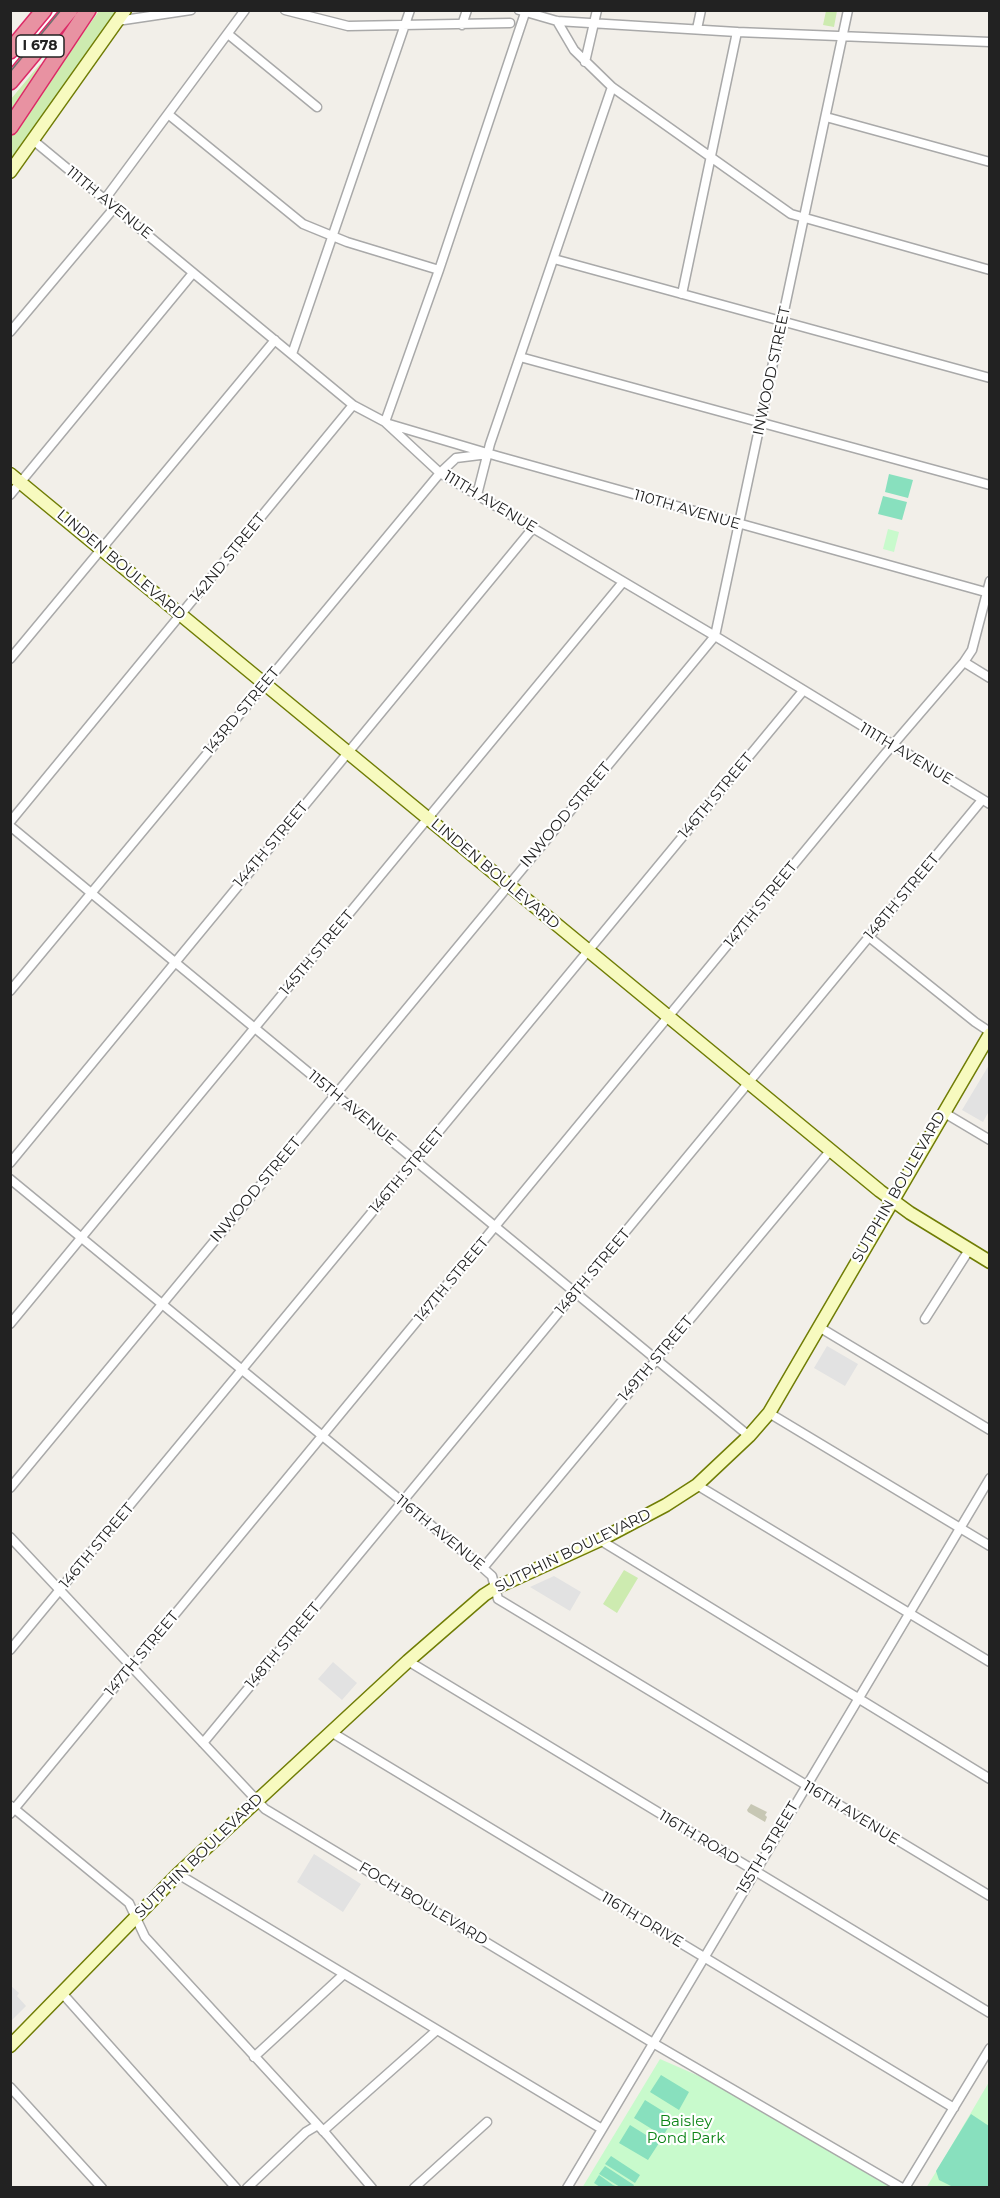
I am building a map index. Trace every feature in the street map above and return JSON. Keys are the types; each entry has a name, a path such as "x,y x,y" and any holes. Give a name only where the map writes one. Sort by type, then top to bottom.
{"highway":[{"name":"I 678","path":"10,51 44,10"},
{"name":"I 678","path":"10,81 70,10"},
{"path":"10,127 88,10"}],"main road":[{"path":"10,172 121,16"},
{"name":"LINDEN BOULEVARD","path":"10,474 830,1151 892,1200 990,1262"},
{"name":"SUTPHIN BOULEVARD","path":"10,2046 178,1874 408,1661 484,1595 630,1525 697,1485 750,1436 768,1413 990,1033"}],"street":[{"path":"121,16 191,10"},
{"path":"105,198 245,10"},
{"path":"285,10 348,26 510,23"},
{"path":"292,354 410,10"},
{"path":"462,25 467,10"},
{"path":"585,62 597,10"},
{"path":"697,29 701,10"},
{"name":"INWOOD STREET","path":"10,1488 715,636 848,10"},
{"path":"385,422 439,270 522,12 557,21 737,32 990,42"},
{"path":"557,21 574,50 612,87 791,214 990,270"},
{"path":"682,294 737,32"},
{"path":"228,34 317,107"},
{"path":"477,495 520,357 612,87"},
{"path":"168,114 303,224 333,237 439,270"},
{"path":"826,117 990,162"},
{"name":"111TH AVENUE","path":"34,141 353,405 385,422 440,473 715,636 986,802"},
{"path":"10,332 115,207"},
{"path":"554,259 990,378"},
{"path":"10,495 193,273"},
{"path":"10,659 275,340"},
{"path":"520,357 990,485"},
{"name":"142ND STREET","path":"10,824 353,405"},
{"name":"110TH AVENUE","path":"385,422 488,454 988,592"},
{"name":"143RD STREET","path":"10,991 440,473 456,458 488,454"},
{"name":"144TH STREET","path":"10,1163 532,528"},
{"name":"147TH STREET","path":"12,1810 892,745 964,662 972,650 990,581"},
{"name":"145TH STREET","path":"10,1324 623,582"},
{"path":"964,662 990,678"},
{"name":"146TH STREET","path":"10,1650 803,691"},
{"name":"148TH STREET","path":"203,1743 869,937 986,802"},
{"name":"115TH AVENUE","path":"10,824 255,1029 750,1436"},
{"path":"869,937 990,1033"},
{"path":"943,1112 990,1140"},
{"name":"149TH STREET","path":"483,1568 830,1151"},
{"name":"116TH AVENUE","path":"10,1179 483,1568 492,1576 498,1599 990,1896"},
{"path":"926,1319 969,1250"},
{"path":"819,1327 990,1430"},
{"path":"768,1413 990,1546"},
{"name":"155TH STREET","path":"567,2187 990,1478"},
{"path":"697,1485 990,1662"},
{"name":"FOCH BOULEVARD","path":"10,1537 265,1809 653,2043 904,2187"},
{"path":"600,1540 990,1779"},
{"name":"116TH ROAD","path":"408,1661 990,2013"},
{"name":"116TH DRIVE","path":"331,1732 954,2108"},
{"path":"12,1810 129,1903 145,1937 372,2187"},
{"path":"178,1874 602,2129"},
{"path":"254,2057 344,1974"},
{"path":"62,1993 236,2187"},
{"path":"247,2187 306,2133 320,2128 437,2030"},
{"path":"904,2187 990,2048"},
{"path":"10,2087 102,2187"},
{"path":"414,2187 487,2122"}],"shaded area":[{"path":"989,1065 989,1111 983,1122 962,1110"},
{"path":"827,1346 858,1364 845,1386 814,1368"},
{"path":"554,1576 581,1592 570,1611 530,1587"},
{"path":"333,1662 357,1683 342,1700 318,1679"},
{"path":"751,1804 767,1812 765,1822 748,1812"},
{"path":"314,1854 361,1884 343,1912 297,1882"},
{"path":"10,1985 19,1993 17,1996 26,2006 11,2021"}],"green space":[{"path":"99,11 117,11 11,161 10,137"},
{"path":"826,11 837,11 834,27 823,25"},
{"path":"40,64 44,67 11,121 11,99"},
{"path":"889,474 913,480 908,498 885,492"},
{"path":"883,496 907,502 902,520 878,514"},
{"path":"888,529 899,532 894,552 883,549"},
{"path":"624,1570 638,1578 617,1613 603,1604"},
{"name":"Baisley Pond Park","path":"660,2059 715,2083 892,2187 582,2188"},
{"path":"661,2075 689,2092 679,2110 650,2092"},
{"path":"989,2082 989,2187 926,2188 939,2167"},
{"path":"645,2100 674,2118 663,2136 634,2118"},
{"path":"971,2114 989,2126 989,2187 953,2187 939,2180 936,2171"},
{"path":"630,2125 659,2143 648,2160 619,2143"},
{"path":"611,2156 640,2175 635,2183 605,2164"},
{"path":"605,2166 634,2185 633,2187 620,2187 599,2174"},
{"path":"599,2175 618,2187 600,2187 594,2183"}],"pier":[{"path":"47,11 65,11 11,76 11,57"}],"tram line":[{"path":"10,72 61,10"}]}
